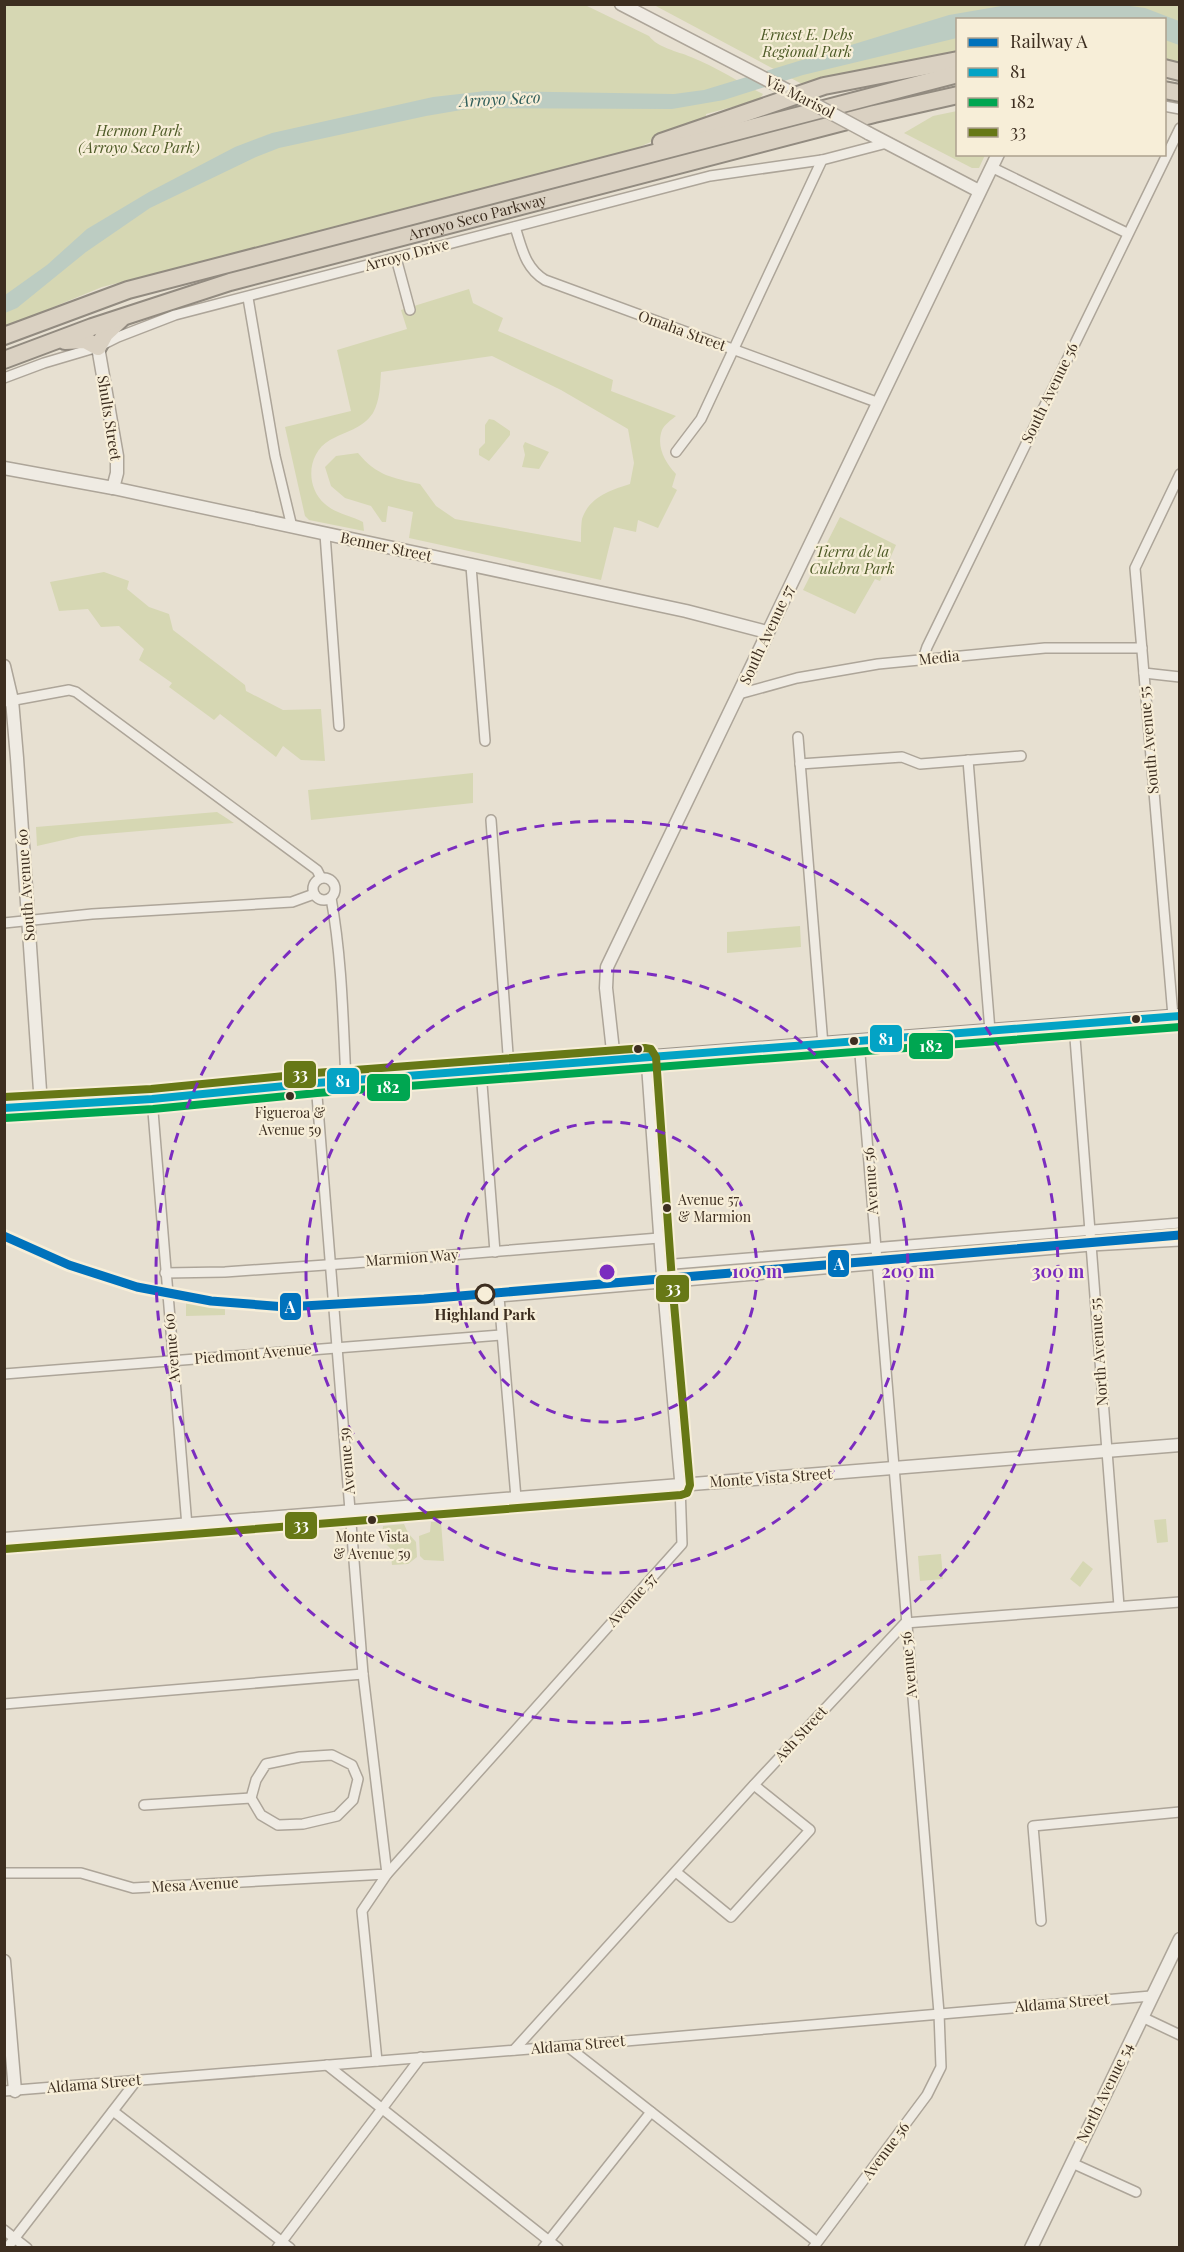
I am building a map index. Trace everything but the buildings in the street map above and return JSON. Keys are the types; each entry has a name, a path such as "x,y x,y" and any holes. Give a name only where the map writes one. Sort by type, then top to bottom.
{"highway":[{"path":"624,161 646,148 824,86 956,60"},
{"name":"Arroyo Seco Parkway","path":"4,336 128,290 956,74"},
{"name":"Arroyo Seco Parkway","path":"4,360 124,316 230,282 874,114 956,95"},
{"path":"50,343 85,340 98,346 105,334 124,316"}],"main road":[{"path":"4,1108 152,1099 316,1083 1176,1016"}],"street":[{"name":"Via Marisol","path":"621,4 979,191"},
{"name":"South Avenue 56","path":"1166,154 1179,128"},
{"name":"Arroyo Drive","path":"4,378 98,346 175,315 248,298 710,176 822,160 887,143"},
{"name":"South Avenue 57","path":"614,1060 606,988 607,967 997,156"},
{"name":"South Avenue 56","path":"923,659 927,646 1165,156"},
{"path":"676,452 701,419 822,160"},
{"path":"991,167 1127,233"},
{"name":"Omaha Street","path":"515,226 528,266 536,275 545,280 879,403"},
{"path":"396,258 410,310"},
{"path":"248,298 275,456 292,527"},
{"name":"Shults Street","path":"98,346 117,456 117,473 113,488"},
{"name":"Benner Street","path":"4,468 113,488 686,611 767,632"},
{"name":"South Avenue 55","path":"1176,1016 1170,1000 1135,568 1179,474"},
{"path":"325,534 339,726"},
{"path":"471,566 484,741"},
{"name":"Media","path":"739,694 850,668 923,659 1045,648 1142,648"},
{"name":"South Avenue 60","path":"4,666 28,920 41,1105"},
{"path":"1144,673 1179,677"},
{"path":"8,701 69,690 76,692 317,870 321,878"},
{"path":"798,738 823,1045"},
{"path":"800,764 902,757 920,764 1021,756"},
{"path":"968,760 990,1031"},
{"path":"491,820 509,1068"},
{"path":"321,878 313,886 314,894 322,900 331,898"},
{"path":"321,878 328,879 334,884 335,891 331,898 336,924 346,1081"},
{"path":"4,922 292,902 314,894"},
{"name":"North Avenue 55","path":"1074,1025 1119,1606"},
{"name":"Avenue 56","path":"815,2245 927,2095 941,2067 939,2013 905,1623 859,1042"},
{"name":"Avenue 57","path":"377,2061 362,1911 387,1874 682,1544 680,1485 662,1282 646,1058"},
{"path":"481,1071 495,1252"},
{"name":"Avenue 59","path":"316,1083 363,1674 387,1874"},
{"name":"Avenue 60","path":"152,1099 187,1526"},
{"path":"662,1264 1179,1223"},
{"name":"Marmion Way","path":"165,1273 225,1272 659,1238"},
{"path":"516,1498 499,1297 1091,1246 1179,1241"},
{"name":"Piedmont Avenue","path":"4,1374 501,1335"},
{"name":"Monte Vista Street","path":"4,1539 1179,1445"},
{"path":"905,1623 1179,1602"},
{"name":"Ash Street","path":"514,2050 754,1785 905,1623"},
{"path":"4,1704 363,1674"},
{"path":"332,1755 352,1765 358,1779 353,1800 337,1816 303,1824 278,1825 261,1815 251,1798 256,1780 267,1764 300,1757 332,1755"},
{"path":"358,1779 375,1777"},
{"path":"676,1872 731,1917 810,1830 754,1785"},
{"path":"144,1805 251,1798"},
{"path":"1041,1921 1033,1826 1179,1812"},
{"name":"Mesa Avenue","path":"4,1873 81,1874 133,1888 387,1874"},
{"name":"North Avenue 54","path":"1031,2247 1179,1939"},
{"path":"4,1961 10,2091"},
{"name":"Aldama Street","path":"10,2091 1151,1996"},
{"path":"1142,2017 1179,2035"},
{"path":"567,2046 815,2245"},
{"path":"113,2111 283,2245 421,2057"},
{"path":"327,2065 546,2244 558,2247"},
{"path":"7,2247 136,2081"},
{"path":"546,2244 651,2112"},
{"path":"1072,2163 1136,2192"},
{"path":"4,2230 27,2247"}],"green space":[{"name":"Hermon Park (Arroyo Seco Park)","path":"5,5 585,5 763,94 759,100 706,114 706,119 615,157 102,287 5,327"},
{"name":"Ernest E. Debs Regional Park","path":"654,5 1179,5 1179,63 1166,61 1166,18 956,18 956,52 881,65 802,84"},
{"path":"956,111 956,156 985,156 979,168 972,168 904,133 933,116"},
{"path":"469,289 473,303 503,318 498,331 613,380 611,391 676,416 663,428 660,442 665,459 676,474 672,487 677,490 658,528 638,520 636,532 614,527 601,580 409,538 413,512 388,506 386,522 382,522 371,506 345,498 331,486 325,467 336,456 358,453 379,471 394,478 420,484 436,506 455,519 581,542 582,519 590,505 608,492 630,484 634,463 628,429 561,390 492,356 381,372 380,388 373,413 359,426 322,446 313,461 311,470 314,489 325,504 363,522 364,531 309,520 305,516 285,427 351,411 337,350 407,329 401,310"},
{"path":"489,419 510,431 510,435 489,461 479,455 479,449 485,443 485,425"},
{"path":"525,442 549,452 539,469 522,467"},
{"name":"Tierra de la Culebra Park","path":"840,517 896,545 880,581 875,579 855,614 803,590"},
{"path":"104,572 129,581 127,589 149,607 169,614 173,630 245,685 246,691 283,710 321,709 325,761 301,760 283,746 276,757 220,714 214,720 169,687 172,683 139,660 144,649 119,626 101,627 88,609 59,611 50,582"},
{"path":"473,773 473,803 311,820 308,790"},
{"path":"217,812 234,823 81,836 37,846 36,827"},
{"path":"800,926 801,947 727,953 727,932"},
{"path":"186,1303 225,1308 225,1315 186,1316"},
{"path":"1166,1519 1168,1542 1157,1543 1154,1520"},
{"path":"431,1522 441,1522 444,1561 424,1560 420,1556 419,1536 430,1532"},
{"path":"404,1524 416,1542 417,1557 408,1564 392,1565 390,1548 382,1540 383,1526"},
{"path":"941,1554 943,1579 920,1581 918,1556"},
{"path":"1083,1561 1093,1569 1080,1587 1070,1579"}],"water":[{"name":"Arroyo Seco","path":"1013,4 1123,5 1145,8 1179,21 1179,45 1166,40 1166,18 956,18 956,38 803,75 724,100 672,109 473,108 279,148 150,208 86,252 17,308 5,313 5,295 47,265 87,229 149,192 235,147 272,133 433,97 486,91 674,94 704,90 949,15"}],"rail line":[{"name":"A","path":"4,1236 69,1265 137,1287 211,1301 286,1307 424,1299 1180,1235"}],"transit line":[{"name":"81","path":"4,1108 152,1099 316,1083 1180,1016"},
{"name":"182","path":"5,1118 153,1109 317,1093 1180,1027"},
{"name":"33","path":"4,1097 151,1089 315,1073 651,1049 656,1057 690,1485 687,1493 681,1495 5,1549"}],"place":[{"name":"Figueroa & Avenue 59","path":"290,1096"},
{"name":"Avenue 57 & Marmion","path":"667,1208"},
{"name":"Highland Park","path":"485,1294"},
{"name":"Monte Vista & Avenue 59","path":"372,1520"}]}
